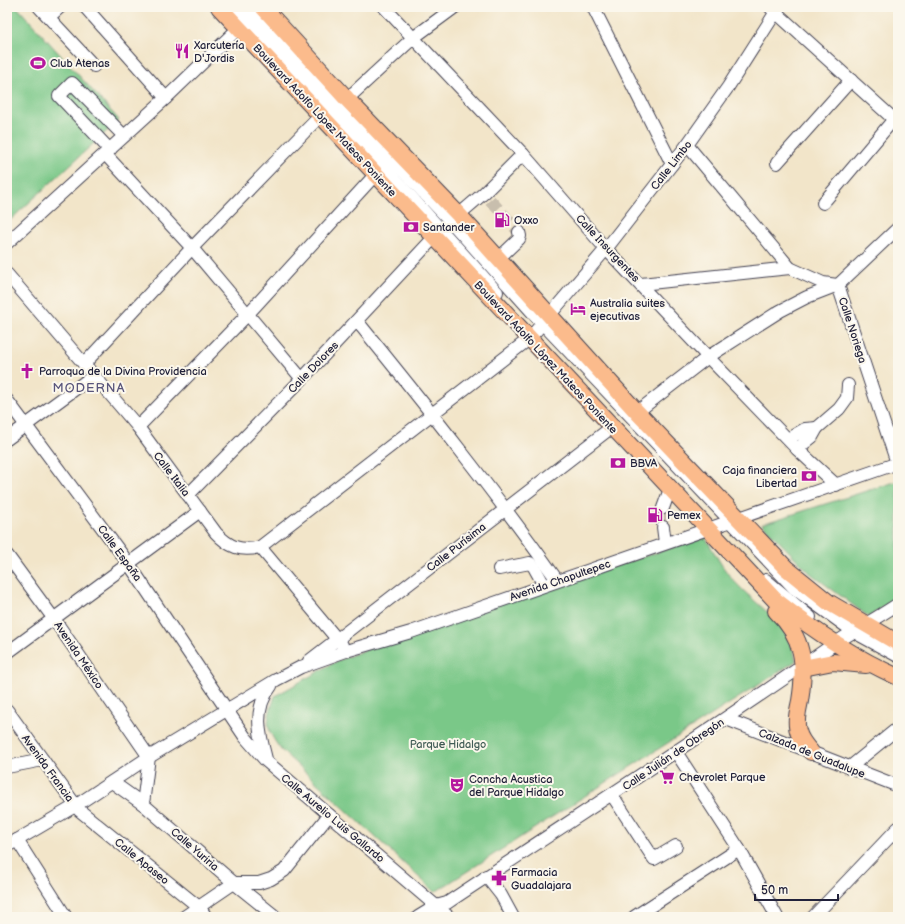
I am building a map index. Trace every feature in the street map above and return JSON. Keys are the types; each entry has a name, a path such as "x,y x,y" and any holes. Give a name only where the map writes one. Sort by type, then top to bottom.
{"main road":[{"name":"Boulevard Adolfo López Mateos Poniente","path":"219,7 252,14 347,99 455,218 499,258 546,319 637,412 735,521 791,572 860,629 898,644"},
{"name":"Boulevard Adolfo López Mateos Poniente","path":"252,14 320,116 376,175 438,233 612,427 670,489 712,529 775,600 806,625 839,641 877,667 898,677"},
{"path":"712,529 724,560 781,616 793,630 801,648 803,681 797,727 801,740 811,752"},
{"path":"803,668 833,662 848,662 877,667"}],"street":[{"path":"39,7 94,66"},
{"path":"49,17 60,7"},
{"path":"85,7 166,98"},
{"path":"235,7 252,14 455,218 546,319 735,521"},
{"name":"Calle Insurgentes","path":"384,7 523,154 606,248 708,357 797,449 836,485"},
{"path":"347,99 413,38 455,7"},
{"path":"593,7 672,164"},
{"path":"774,9 896,121 823,203"},
{"name":"Calle Limbo","path":"260,547 531,336 606,248 687,146 728,87 774,9"},
{"path":"7,243 166,98 252,14"},
{"path":"252,14 438,233"},
{"path":"777,163 851,80"},
{"path":"124,136 72,83 58,96 192,248 247,315 302,378"},
{"path":"84,364 192,248 320,116"},
{"name":"Calle Noriega","path":"687,146 790,268 823,283 838,285 898,463"},
{"name":"Calle Dolores","path":"188,495 357,321 438,233 455,218 487,197 523,154"},
{"path":"138,428 247,315 376,175"},
{"path":"637,412 708,357 780,311 807,297 838,285 898,228"},
{"path":"499,258 519,239 519,232"},
{"path":"641,284 790,268"},
{"name":"Calle Italia","path":"7,274 138,428 216,533 234,548 245,550 260,547"},
{"path":"357,321 506,508 557,580"},
{"path":"531,336 712,529"},
{"path":"7,439 93,376"},
{"path":"797,449 812,437 817,428 839,409 848,398 848,385"},
{"name":"Calle España","path":"7,400 128,564 228,710"},
{"name":"Calle Purísima","path":"301,667 612,427"},
{"path":"788,439 805,429 817,428"},
{"name":"Avenida Chapultepec","path":"228,710 276,680 301,667 411,632 557,580 712,529 898,463"},
{"path":"663,508 670,489"},
{"path":"7,653 200,511"},
{"path":"663,526 665,544"},
{"path":"260,547 338,639 346,652"},
{"name":"Avenida México","path":"7,555 54,619 149,757"},
{"path":"499,569 530,563 534,567 544,585"},
{"name":"Calle Julián de Obregón","path":"418,917 442,911 486,876 803,668 839,641 898,604"},
{"path":"860,629 898,656"},
{"path":"839,641 898,669"},
{"path":"266,761 258,717 263,696 276,680"},
{"name":"Avenida Francia","path":"7,710 75,806"},
{"path":"66,917 12,843 75,806 149,757 228,710"},
{"name":"Calle Aurelio Luis Gallardo","path":"228,710 236,725 266,761 442,911"},
{"name":"Calzada de Guadalupe","path":"726,719 898,786"},
{"path":"849,768 898,728"},
{"path":"676,752 739,848 777,917"},
{"path":"144,804 149,757"},
{"path":"7,767 42,760"},
{"name":"Calle Yuriria","path":"112,782 144,804 234,884 276,917"},
{"path":"612,794 654,859 676,846"},
{"name":"Calle Apaseo","path":"75,806 203,912"},
{"path":"184,917 203,912 234,884 260,883 271,879 284,871 329,815"},
{"path":"813,917 898,828"},
{"path":"634,917 739,848"},
{"path":"486,876 501,895 513,917"}],"green space":[{"name":"Club Atenas","path":"7,7 17,7 119,120 7,223"},
{"path":"898,481 898,596 869,617 810,573 762,524"},
{"name":"Parque Hidalgo","path":"705,537 733,580 774,618 781,627 793,648 796,661 435,892 281,750 275,742 269,729 268,719 275,696 337,661 411,632"}],"tunnel":[{"path":"490,200 519,232"},
{"path":"663,508 663,527"}],"place":[{"name":"Xarcutería D'Jordis","path":"182,51"},
{"name":"Club Atenas","path":"38,63"},
{"name":"Oxxo","path":"502,220"},
{"name":"Santander","path":"411,227"},
{"name":"Australia suites ejecutivas","path":"578,309"},
{"name":"Parroqua de la Divina Providencia","path":"27,371"},
{"name":"BBVA","path":"618,463"},
{"name":"Caja financiera Libertad","path":"809,476"},
{"name":"Pemex","path":"655,515"},
{"name":"Chevrolet Parque","path":"667,777"},
{"name":"Concha Acustica del Parque Hidalgo","path":"457,785"},
{"name":"Farmacia Guadalajara","path":"499,878"}],"district":[{"name":"MODERNA","path":"89,387"}]}
